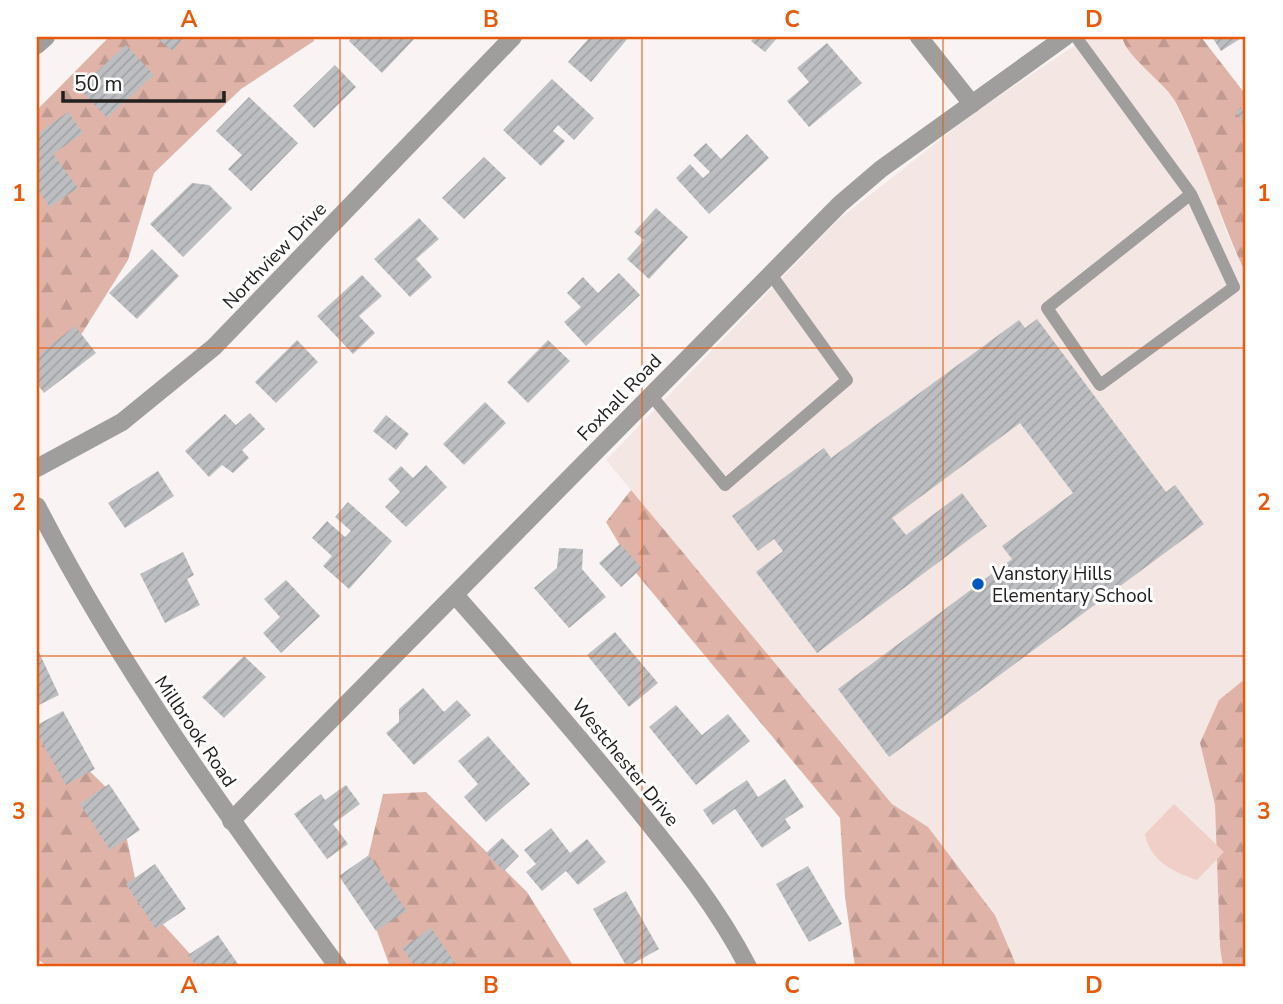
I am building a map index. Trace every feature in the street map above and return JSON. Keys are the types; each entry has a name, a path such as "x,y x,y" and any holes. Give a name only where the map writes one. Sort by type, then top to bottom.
{"street":[{"path":"37,45 46,37"},
{"name":"Northview Drive","path":"37,468 122,422 214,347 513,37"},
{"path":"919,37 972,104"},
{"name":"Foxhall Road","path":"231,821 840,204 1065,37"},
{"name":"Millbrook Road","path":"37,506 112,642 231,821 338,967"},
{"name":"Westchester Drive","path":"454,595 567,721 700,886 725,922 748,967"}],"lane":[{"path":"1076,37 1191,194 1234,287 1100,385 1047,309 1191,194"},
{"path":"651,395 725,485 847,380 770,273"}],"shaded area":[{"name":"Vanstory Hills Elementary School","path":"1087,37 1119,37 1174,100 1204,166 1227,234 1246,274 1246,678 1219,700 1200,743 1215,805 1223,967 1017,967 995,914 928,827 892,804 606,460 838,220 974,113"},
{"path":"1174,804 1224,852 1197,880 1179,873 1157,858 1145,834"}],"green space":[{"path":"109,37 313,37 314,41 241,89 154,173 128,260 74,346 37,366 37,110"},
{"path":"1122,37 1201,37 1246,95 1246,274 1176,103 1131,53"},
{"path":"631,490 892,804 928,827 995,915 1017,967 855,967 845,897 840,818 637,574 606,522"},
{"path":"1246,678 1246,967 1223,967 1215,805 1200,743 1219,700"},
{"path":"37,728 59,741 119,800 139,898 202,967 49,967 37,959"},
{"path":"426,792 527,892 574,967 390,967 361,887 383,794"}],"building":[{"path":"155,37 184,37 173,51"},
{"path":"352,37 416,37 382,73 349,41"},
{"path":"590,37 629,37 591,82 568,62"},
{"path":"755,37 778,37 765,52 751,41"},
{"path":"1212,37 1243,37 1221,51"},
{"path":"827,43 862,83 809,127 787,101 809,82 797,68"},
{"path":"126,45 154,75 107,118 79,88"},
{"path":"335,65 356,87 314,128 293,106"},
{"path":"552,79 594,118 574,140 558,125 553,131 565,141 541,166 503,130"},
{"path":"249,97 298,143 251,191 228,169 242,155 216,131"},
{"path":"1246,105 1246,128 1236,112"},
{"path":"68,112 83,133 53,154 78,188 50,207 37,189 37,134"},
{"path":"747,134 769,158 709,214 676,178 690,164 703,178 710,172 693,155 706,143 721,159"},
{"path":"484,157 506,178 464,219 442,198"},
{"path":"192,183 209,185 232,208 183,257 150,224"},
{"path":"656,208 688,237 649,279 627,259 644,240 634,232"},
{"path":"419,218 439,239 416,259 432,277 410,297 374,259"},
{"path":"152,249 179,276 137,319 109,293"},
{"path":"619,273 640,295 586,346 564,322 581,307 567,293 583,277 598,293"},
{"path":"362,275 382,296 359,316 375,333 353,354 317,316"},
{"path":"1037,319 1166,492 1175,485 1204,524 889,757 838,689 1012,559 1002,546 1073,493 1020,423 892,518 906,535 962,493 987,526 817,653 756,572 783,551 774,539 758,551 732,516 824,448 831,458 1019,320 1025,328"},
{"path":"75,326 96,353 44,393 37,384 37,356"},
{"path":"297,340 318,362 276,403 255,382"},
{"path":"548,340 570,361 528,403 507,382"},
{"path":"485,402 506,423 464,465 443,444"},
{"path":"250,413 265,429 242,450 249,458 233,473 222,465 209,477 185,451 225,414 236,425"},
{"path":"386,415 409,434 396,450 373,431"},
{"path":"426,465 447,487 406,527 385,507 400,492 388,479 401,466 413,478"},
{"path":"158,471 174,496 125,528 108,503"},
{"path":"348,502 392,541 349,589 323,566 332,556 312,538 327,521 345,537 351,531 335,517"},
{"path":"620,544 642,568 621,587 599,563"},
{"path":"559,548 583,549 582,569 606,597 569,628 534,588 557,568"},
{"path":"183,552 194,575 187,579 200,605 165,623 140,574"},
{"path":"286,580 320,616 281,653 263,633 280,617 264,599"},
{"path":"615,632 658,683 629,707 587,655"},
{"path":"37,648 59,695 37,706"},
{"path":"244,656 266,677 224,718 202,697"},
{"path":"423,688 444,712 457,700 471,715 414,765 386,733 399,722 399,709"},
{"path":"676,705 702,735 728,714 750,741 696,785 649,727"},
{"path":"63,711 95,769 66,785 37,733 37,725"},
{"path":"488,736 530,784 486,822 464,797 478,784 458,761"},
{"path":"785,779 804,807 785,819 791,828 762,848 735,809 713,825 703,810 747,780 758,797"},
{"path":"109,784 140,830 110,850 80,804"},
{"path":"346,785 360,804 333,824 348,844 327,859 294,814 321,794 325,800"},
{"path":"551,828 570,853 587,839 606,862 578,885 566,871 542,891 526,872 536,864 524,850"},
{"path":"502,838 519,856 504,871 486,853"},
{"path":"369,855 407,911 376,931 339,876"},
{"path":"155,864 186,909 156,929 126,884"},
{"path":"808,866 842,924 809,942 776,884"},
{"path":"626,891 659,949 627,967 593,909"},
{"path":"431,928 458,967 415,967 402,948"},
{"path":"218,935 240,967 197,967 188,955"}],"place":[{"name":"Vanstory Hills Elementary School","path":"978,584"}]}
